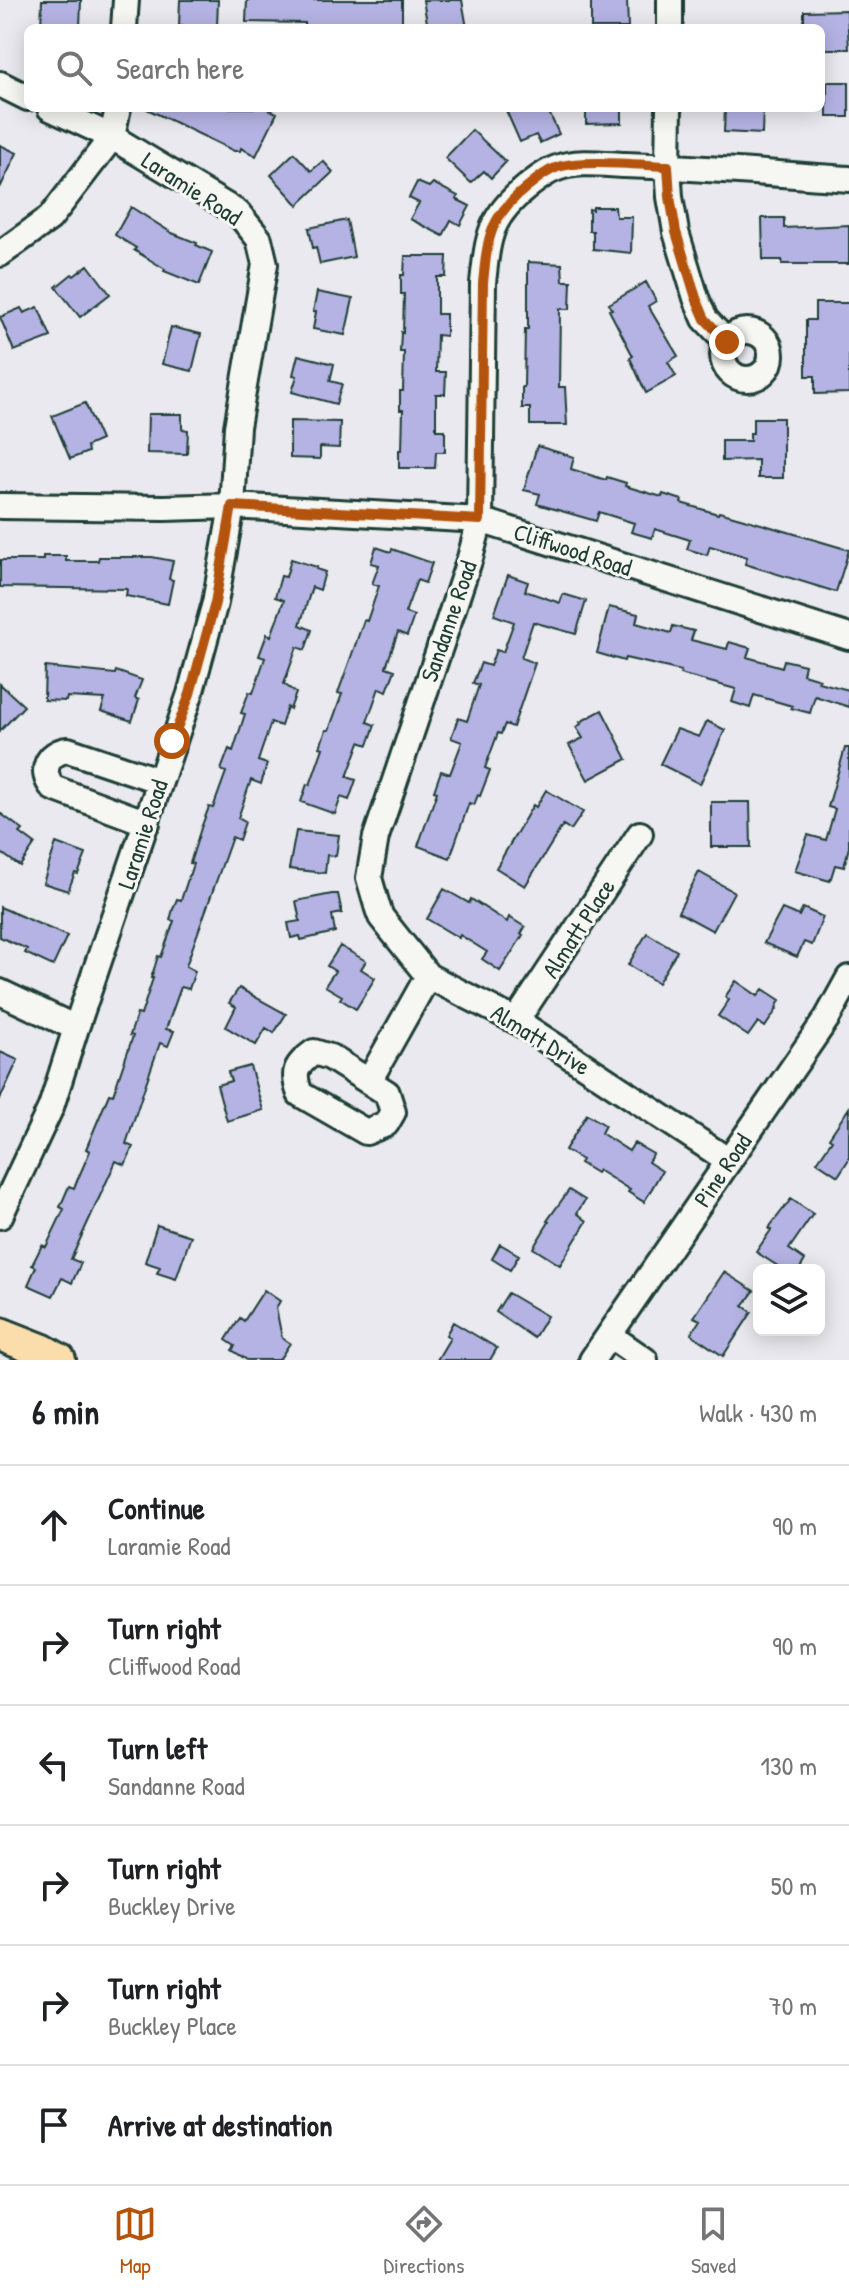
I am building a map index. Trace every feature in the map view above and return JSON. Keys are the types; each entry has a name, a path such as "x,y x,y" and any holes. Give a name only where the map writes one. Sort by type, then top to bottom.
{"main road":[{"path":"0,1334 59,1360"}],"street":[{"path":"124,24 126,0"},
{"path":"670,0 670,24"},
{"path":"0,84 24,96"},
{"name":"Laramie Road","path":"0,1216 51,1107 190,694 212,615 232,506 237,427 265,264 259,239 238,213 112,137 59,112"},
{"path":"0,254 50,218 112,137 117,112"},
{"path":"669,112 668,166 676,232 705,319 727,342"},
{"name":"Sandanne Road","path":"374,899 369,878 376,837 480,520 483,283 486,250 497,216 511,199 538,177 559,167 577,164 668,166"},
{"path":"668,166 849,179"},
{"name":"Cliffwood Road","path":"0,506 232,506 480,520 849,637"},
{"path":"147,823 53,788 46,778 46,765 55,754 68,750 160,781"},
{"name":"Almatt Place","path":"516,1021 640,834"},
{"name":"Almatt Drive","path":"374,899 381,917 428,976 516,1021 729,1161"},
{"path":"369,1081 428,976"},
{"name":"Pine Road","path":"592,1360 827,1018 849,978"},
{"path":"0,992 76,1028"},
{"path":"609,1335 645,1360"}],"building":[{"path":"42,0 81,0 80,24 41,24"},
{"path":"180,0 218,0 217,24 179,24"},
{"path":"247,0 402,0 402,24 246,22"},
{"path":"423,0 462,0 466,24 427,24"},
{"path":"591,0 627,0 628,24 591,24"},
{"path":"847,10 849,49 825,49 825,24 804,24 804,11"},
{"path":"827,82 849,82 849,117 827,117"},
{"path":"153,112 277,113 256,156 241,148 234,151"},
{"path":"507,112 549,112 559,134 540,143 536,135 520,142"},
{"path":"586,112 622,112 622,123 586,124"},
{"path":"725,112 763,112 762,134 724,132"},
{"path":"472,130 506,162 491,178 484,171 471,183 445,158"},
{"path":"0,145 17,153 0,188"},
{"path":"294,153 311,171 323,161 333,172 298,205 271,175"},
{"path":"417,182 429,187 433,183 470,206 460,225 451,220 443,236 410,219 419,203 409,198"},
{"path":"131,207 172,233 212,252 199,285 164,271 115,235"},
{"path":"593,207 615,207 616,217 632,217 631,253 593,249 589,209 593,210"},
{"path":"762,218 784,218 784,228 849,225 849,264 782,264 782,260 763,260"},
{"path":"347,220 354,257 320,264 309,228"},
{"path":"405,256 447,256 446,277 437,277 437,314 446,314 446,336 437,335 436,372 446,372 445,394 436,394 436,430 445,430 445,452 436,452 435,468 399,468 404,352 400,352 404,294 401,294 401,275 404,275"},
{"path":"528,262 562,264 563,281 571,281 570,309 560,309 559,387 565,387 567,425 530,425 530,408 522,408 525,329 528,329"},
{"path":"88,265 110,294 80,317 56,287"},
{"path":"646,282 656,301 648,306 678,356 668,362 676,376 646,393 609,304"},
{"path":"317,292 353,299 345,335 313,329"},
{"path":"815,303 849,303 849,393 815,394 815,376 806,376 806,320 815,320"},
{"path":"38,307 51,337 14,351 0,317 21,308 24,313"},
{"path":"171,327 201,334 192,371 162,364"},
{"path":"298,355 334,364 330,381 342,384 336,404 292,392"},
{"path":"85,403 101,440 87,446 88,452 70,459 52,416"},
{"path":"148,414 182,414 182,429 188,430 187,454 147,453"},
{"path":"753,418 783,418 783,478 758,478 758,460 722,461 722,441 750,441"},
{"path":"290,421 340,422 339,448 320,447 320,459 290,458"},
{"path":"537,446 574,457 571,469 849,550 836,592 745,564 747,557 710,546 707,555 687,549 690,540 655,529 652,538 631,532 634,523 599,512 596,521 537,504 540,494 524,490"},
{"path":"376,547 391,552 392,549 432,563 425,583 417,580 405,613 414,616 407,636 398,632 386,667 395,670 387,691 379,688 367,722 375,725 368,745 360,742 347,777 356,780 349,800 341,797 335,814 301,802 307,784 310,785 323,748 320,747 342,694 338,693 379,586 372,584 379,565 371,563"},
{"path":"43,556 66,556 66,561 98,561 99,557 152,557 173,561 168,604 126,596 127,589 0,587 0,560 43,560"},
{"path":"291,559 325,572 320,590 312,587 300,625 312,630 305,650 297,647 284,684 296,693 290,709 287,707 281,726 271,722 258,761 267,764 261,784 251,780 238,818 245,822 239,840 232,837 186,966 195,971 189,989 181,987 166,1029 174,1031 168,1046 160,1043 126,1144 133,1147 125,1165 116,1161 71,1259 81,1263 72,1283 62,1278 53,1296 28,1285 36,1267 32,1265 42,1245 46,1247 64,1209 60,1207 69,1186 74,1188 90,1151 86,1149 109,1094 113,1095 133,1036 130,1035 137,1014 141,1015 158,956 161,957 174,921 170,920 173,909 177,899 181,900 193,864 190,863 201,828 209,807 213,808 226,772 221,770 229,749 233,751 245,714 241,713 249,692 253,693 265,658 259,656 267,634 271,636 284,600 275,597 281,576 286,577"},
{"path":"508,575 528,582 525,591 560,603 563,594 586,601 576,634 533,622 521,658 535,663 513,727 505,724 501,734 498,733 485,768 490,770 480,796 474,805 469,803 450,858 418,846 441,771 450,774 462,742 451,738 458,718 467,721 479,685 473,683 481,663 490,666 496,650 503,652 514,622 494,615"},
{"path":"609,607 638,614 636,623 671,633 673,626 694,631 691,640 727,649 729,642 750,648 747,657 782,667 784,660 805,665 803,674 820,679 818,682 849,690 849,707 815,696 810,713 754,695 750,708 732,702 736,689 680,674 681,671 597,653"},
{"path":"45,667 115,674 116,671 142,680 135,698 139,700 132,721 101,711 105,699 67,697 66,701 44,700"},
{"path":"0,684 24,706 0,731"},
{"path":"602,710 627,759 588,780 569,745 583,738 576,727 580,722"},
{"path":"707,721 725,730 700,784 660,764 677,729 699,737"},
{"path":"845,748 849,748 849,847 844,867 835,865 830,881 795,871 808,835 826,840 835,809 828,807"},
{"path":"546,790 583,812 571,830 563,825 525,886 496,868 533,805 536,807"},
{"path":"711,802 750,802 751,847 711,847"},
{"path":"0,813 23,830 20,833 35,844 20,866 0,852"},
{"path":"296,831 339,835 336,856 327,855 325,873 289,869"},
{"path":"56,843 86,854 68,891 43,883"},
{"path":"699,872 734,892 713,931 678,912"},
{"path":"444,889 469,903 471,899 507,922 509,917 525,927 500,971 482,959 487,952 427,919"},
{"path":"338,894 342,913 332,915 335,932 301,940 300,936 291,938 288,923 300,921 296,901"},
{"path":"0,907 67,936 53,966 25,953 27,949 0,937"},
{"path":"803,908 823,917 812,945 804,942 797,957 764,943 782,909 799,916"},
{"path":"647,933 677,951 658,983 628,965"},
{"path":"340,946 366,961 361,969 375,978 356,1009 325,986 335,971 327,966"},
{"path":"736,981 758,996 763,989 780,1000 765,1027 758,1022 748,1036 718,1016 729,1000 725,997"},
{"path":"239,988 286,1014 274,1033 266,1028 256,1045 226,1027 236,1007 229,1003"},
{"path":"0,1052 18,1060 0,1099"},
{"path":"250,1066 263,1110 227,1121 217,1085 231,1081 228,1072"},
{"path":"849,1108 849,1159 838,1176 817,1162"},
{"path":"587,1114 605,1125 601,1133 629,1151 634,1143 653,1154 648,1162 662,1171 644,1202 598,1170 596,1173 580,1163 582,1160 565,1150"},
{"path":"569,1190 585,1200 577,1213 587,1221 560,1265 533,1248"},
{"path":"791,1199 813,1214 789,1249 805,1260 803,1264 775,1264 756,1252 771,1230 771,1225"},
{"path":"157,1225 191,1236 176,1279 157,1273 160,1267 145,1262"},
{"path":"500,1244 519,1255 510,1270 492,1259"},
{"path":"724,1272 753,1290 743,1306 752,1312 723,1356 691,1334 700,1320 694,1317"},
{"path":"264,1290 280,1301 276,1308 282,1338 290,1343 279,1360 247,1360 232,1350 235,1346 226,1340 240,1318 244,1321"},
{"path":"508,1293 547,1316 534,1338 496,1312"},
{"path":"453,1322 497,1348 490,1360 437,1360 450,1338 446,1335"}],"route":[{"path":"172,741 190,694 215,603 232,506 480,520 486,250 497,216 513,197 538,177 559,167 577,164 668,166 676,232 696,298 705,319 727,342"}]}
